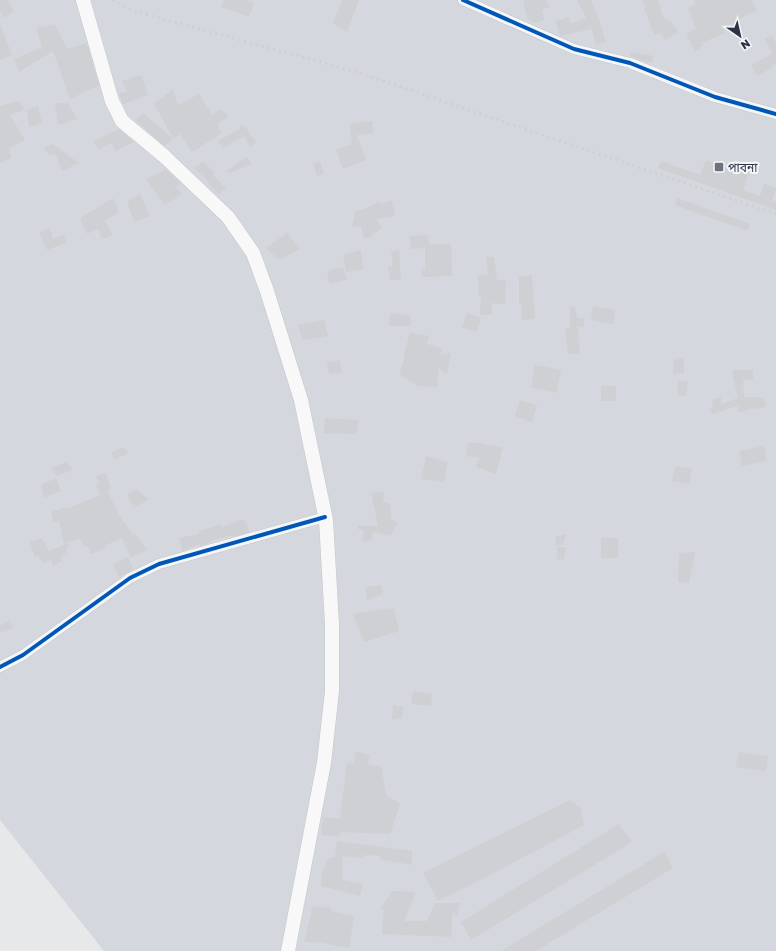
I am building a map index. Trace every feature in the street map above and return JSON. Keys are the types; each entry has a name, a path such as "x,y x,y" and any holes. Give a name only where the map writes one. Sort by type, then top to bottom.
{"main road":[{"path":"83,0 112,102 122,121 164,156 228,217 252,253 267,291 301,400 325,517 332,624 332,691 324,764 288,951"}],"street":[{"path":"463,0 574,49 630,63 715,97 776,114"},
{"path":"0,667 22,655 130,578 159,564 325,517"}],"shaded area":[{"path":"0,0 776,0 776,951 104,951 0,820"}],"building":[{"path":"0,0 8,0 14,11 5,18 0,11"},
{"path":"224,0 245,0 254,3 249,17 221,7"},
{"path":"342,0 359,0 347,32 333,23"},
{"path":"546,0 549,7 542,10 544,20 532,23 531,20 528,20 523,1"},
{"path":"577,0 591,0 606,42 596,45 592,29 560,36 556,21 569,17 571,24 586,18"},
{"path":"642,0 658,0 662,14 666,20 669,19 678,32 665,41 660,33 654,35 644,8 646,7"},
{"path":"694,0 751,0 757,10 735,21 736,23 722,26 725,33 701,43 703,46 695,51 686,34 696,29 688,8 696,4"},
{"path":"0,24 12,55 0,60"},
{"path":"55,24 67,49 87,43 99,85 70,99 53,51 19,72 14,59 42,47 36,28"},
{"path":"772,35 776,44 776,64 757,76 751,65 772,54 765,39"},
{"path":"631,52 654,56 652,63 630,56"},
{"path":"141,75 148,95 123,104 119,93 127,92 122,81"},
{"path":"173,89 178,105 199,94 212,115 221,109 229,117 217,124 222,133 192,152 180,134 174,139 154,104"},
{"path":"19,101 24,110 10,115 25,140 9,148 11,158 0,163 0,106"},
{"path":"55,103 68,103 77,119 58,125"},
{"path":"38,106 42,123 29,127 27,110"},
{"path":"143,113 173,139 165,146 135,120"},
{"path":"372,121 373,133 357,135 366,160 343,169 336,150 352,144 350,123"},
{"path":"241,125 242,127 245,126 257,142 250,147 244,136 223,148 218,141 240,129 239,126"},
{"path":"119,129 134,142 115,151 112,143 98,150 94,141"},
{"path":"52,143 79,163 62,171 55,153 49,155 44,148"},
{"path":"246,157 252,164 229,173 227,171"},
{"path":"706,160 748,175 743,190 760,196 764,184 776,188 772,200 776,202 776,210 658,168 661,161 700,175"},
{"path":"204,161 215,174 213,175 226,189 218,194 207,182 208,181 194,168"},
{"path":"320,161 324,174 317,176 313,163"},
{"path":"166,170 181,183 176,187 182,194 165,205 146,179"},
{"path":"140,194 150,216 134,222 127,202"},
{"path":"113,198 119,212 105,221 113,235 102,239 98,229 87,234 80,218"},
{"path":"677,198 750,224 747,231 675,205"},
{"path":"379,201 380,204 392,201 395,216 376,219 382,228 372,235 372,237 364,239 361,226 352,227 356,211 365,209"},
{"path":"50,228 53,239 63,235 67,242 47,250 39,233"},
{"path":"287,233 299,249 279,260 266,248"},
{"path":"428,235 429,244 451,244 452,276 422,277 422,271 425,269 425,248 411,249 410,236"},
{"path":"361,250 363,270 346,272 343,255"},
{"path":"399,250 401,280 390,280 388,266 393,268 391,252"},
{"path":"486,256 494,257 497,280 506,280 505,304 492,303 492,315 480,315 481,296 479,296 478,275 488,274"},
{"path":"343,267 347,280 329,284 327,271"},
{"path":"532,275 535,319 522,320 521,304 519,304 519,276"},
{"path":"593,306 615,310 613,324 591,320"},
{"path":"570,307 575,307 577,318 584,318 584,327 578,327 580,353 568,354 565,329 570,328"},
{"path":"390,313 411,316 410,326 389,326"},
{"path":"467,313 481,318 477,332 462,328"},
{"path":"324,320 328,336 303,340 298,325"},
{"path":"410,333 429,336 427,344 442,348 440,355 451,353 447,375 439,368 437,387 418,386 399,374 405,357 403,357"},
{"path":"684,358 684,373 673,374 674,360"},
{"path":"340,360 342,373 329,374 327,362"},
{"path":"535,365 561,370 557,393 531,388"},
{"path":"733,370 753,370 753,380 743,380 744,397 763,397 766,407 741,412 738,411 738,406 712,414 710,409 713,408 712,400 721,397 721,404 738,398 733,380"},
{"path":"678,381 688,382 686,396 677,395"},
{"path":"601,386 616,386 616,401 601,401"},
{"path":"520,400 537,405 532,422 515,416"},
{"path":"325,418 359,420 356,434 324,433"},
{"path":"468,443 482,443 503,448 496,474 476,467 479,458 466,456"},
{"path":"764,446 767,461 742,466 739,451"},
{"path":"124,447 129,454 114,459 111,452"},
{"path":"426,456 448,462 444,482 421,479"},
{"path":"67,462 72,470 57,476 50,468"},
{"path":"675,466 692,469 689,484 672,481"},
{"path":"106,473 111,488 107,490 119,515 133,535 136,534 147,550 131,558 122,538 91,554 88,547 85,547 80,539 64,543 59,521 53,522 51,512 67,507 67,509 100,495 96,484 99,483 96,476"},
{"path":"56,478 61,491 44,498 41,485"},
{"path":"137,489 149,499 134,508 127,494"},
{"path":"384,492 383,502 390,504 391,519 397,522 391,536 373,532 371,541 363,541 363,530 358,529 358,526 378,526 371,493"},
{"path":"244,519 250,532 232,537 231,535 182,551 179,538 199,534 198,532 220,524 222,527"},
{"path":"566,534 563,545 555,546 556,536"},
{"path":"42,538 49,551 68,543 69,546 65,550 67,552 60,557 62,561 53,566 51,559 44,563 37,555 35,557 30,542"},
{"path":"601,538 618,538 618,558 601,558"},
{"path":"557,547 566,547 564,560 557,559"},
{"path":"695,552 689,583 678,582 679,553"},
{"path":"128,557 133,569 119,577 113,564"},
{"path":"381,585 383,594 367,600 366,587"},
{"path":"394,608 399,631 364,642 353,614"},
{"path":"10,620 13,628 0,633 0,625"},
{"path":"413,691 432,694 431,706 411,704"},
{"path":"393,705 403,707 402,718 392,720"},
{"path":"356,751 370,755 368,765 381,766 386,795 400,804 390,834 340,832 339,837 321,835 323,817 340,819 347,763 354,764"},
{"path":"739,752 768,756 766,771 736,767"},
{"path":"570,800 581,808 584,825 438,901 423,873"},
{"path":"619,824 632,842 471,940 461,922"},
{"path":"337,841 412,851 412,865 380,859 381,856 364,855 364,858 343,856 342,880 363,884 360,896 321,886 322,871 330,857 335,857"},
{"path":"664,852 673,868 536,951 501,951"},
{"path":"393,891 416,892 404,921 427,921 435,903 460,903 457,917 453,910 451,937 382,934 384,909 380,909"},
{"path":"313,906 331,908 331,911 354,916 349,948 323,943 304,942"}],"railway":[{"path":"113,0 134,11 357,72 776,214"}],"cycle path":[{"path":"463,0 574,49 630,63 715,97 776,114"},
{"path":"0,667 23,655 130,578 159,564 325,517"}],"place":[{"name":"পাবনা","path":"719,167"}]}
